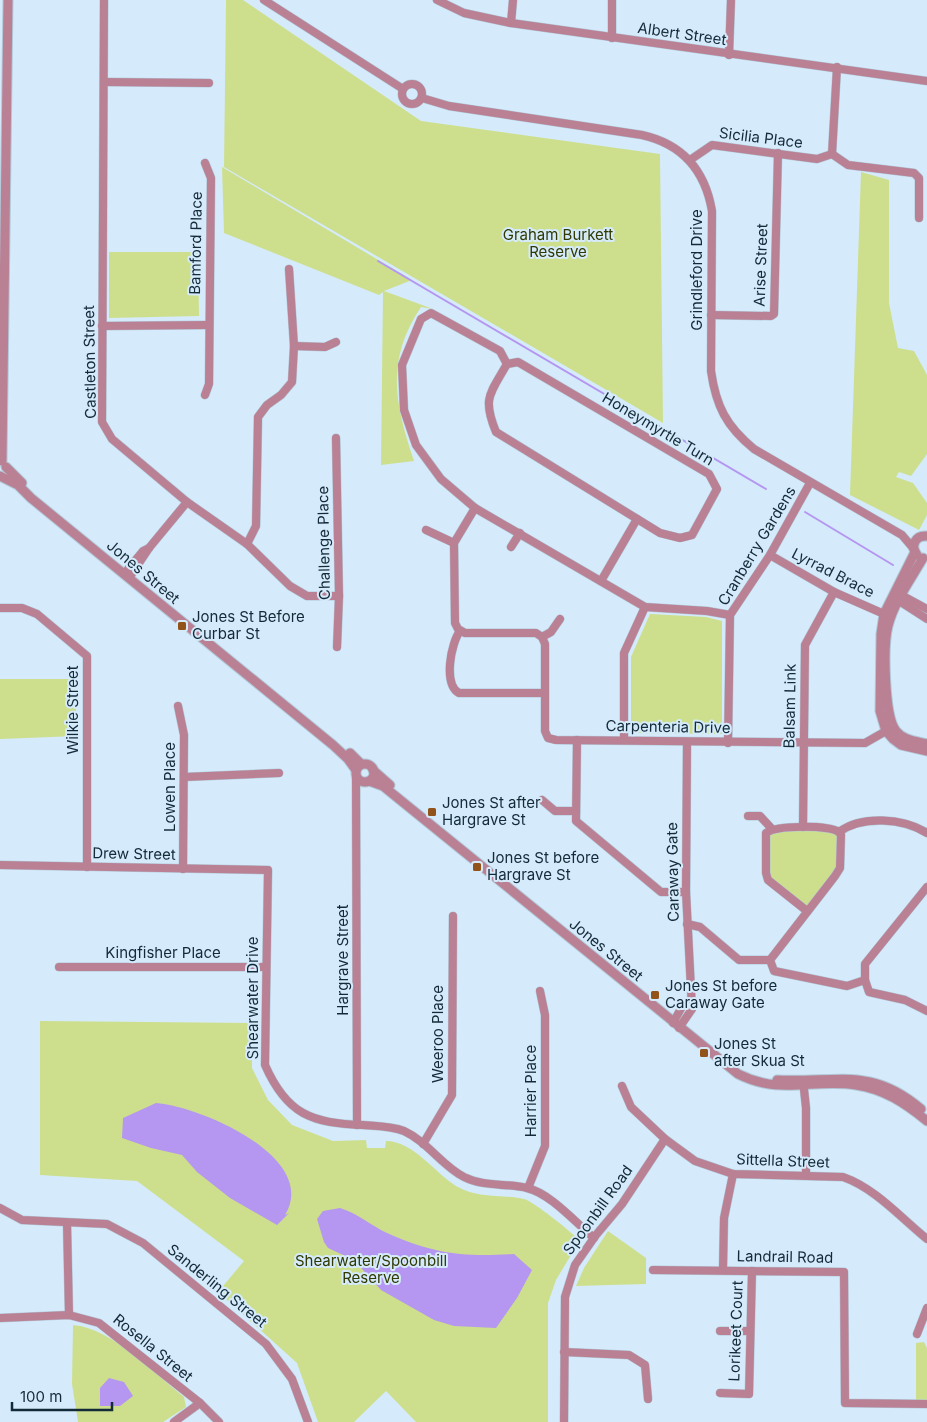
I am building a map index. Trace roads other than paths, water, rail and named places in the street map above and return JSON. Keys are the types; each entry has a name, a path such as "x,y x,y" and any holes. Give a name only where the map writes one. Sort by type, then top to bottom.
{"street":[{"path":"3,463 4,50 8,0"},
{"name":"Castleton Street","path":"104,0 102,422 112,439 187,502 247,544 290,586 307,596 339,596"},
{"path":"264,0 402,89"},
{"name":"Albert Street","path":"437,0 464,13 511,23 927,81"},
{"path":"511,23 513,0"},
{"path":"612,0 612,38"},
{"path":"730,55 731,0"},
{"path":"836,67 832,154 848,165 914,173 919,178 919,218"},
{"path":"105,82 209,83"},
{"path":"415,84 421,89 422,98 418,103 409,104 402,98 402,89 406,85 415,84"},
{"name":"Grindleford Drive","path":"422,98 449,106 655,138 680,150 690,160 705,184 712,211 711,370 714,395 724,418 738,436 754,449 810,484 902,535 914,550 925,558"},
{"name":"Sicilia Place","path":"690,160 712,145 817,159 832,154"},
{"name":"Arise Street","path":"711,315 771,316 774,314 778,154"},
{"name":"Bamford Place","path":"206,163 211,178 208,325 209,384 206,395"},
{"path":"247,544 256,526 258,417 292,382 294,346 289,269"},
{"path":"507,364 500,351 431,313 421,319 402,365 404,410 416,445 441,479 475,508 645,607 707,610 730,615"},
{"path":"102,326 208,325"},
{"path":"294,346 325,347 336,342"},
{"name":"Honeymyrtle Turn","path":"518,362 709,474 717,489 692,535 680,538 660,533 636,519 496,432 488,413 488,398 507,364 518,362"},
{"name":"Challenge Place","path":"336,438 339,596 337,647"},
{"name":"Jones Street","path":"3,463 5,472 0,476 18,485 128,574"},
{"name":"Jones Street","path":"3,463 32,492 342,753 358,770 361,781 383,786 678,1023"},
{"name":"Cranberry Gardens","path":"728,742 730,615 770,555 810,484"},
{"path":"128,574 143,551 149,548 187,502"},
{"path":"475,508 454,543 455,623 460,630 465,633 536,633 542,637 551,632 560,619"},
{"path":"601,581 636,519"},
{"path":"426,530 454,543"},
{"path":"511,547 520,533"},
{"name":"Grindleford Drive","path":"902,535 923,536"},
{"name":"Grindleford Drive","path":"914,550 914,542 923,536"},
{"path":"914,550 884,614 881,634 880,711 886,731 901,745 927,752"},
{"name":"Lyrrad Brace","path":"770,555 834,592 884,614"},
{"path":"925,558 901,599 888,627 887,708 892,724 900,735 927,744"},
{"name":"Balsam Link","path":"803,827 805,645 834,592"},
{"path":"901,599 927,609"},
{"path":"901,599 927,618"},
{"path":"624,740 624,654 645,607"},
{"name":"Wilkie Street","path":"0,608 22,608 36,614 86,656 86,867"},
{"path":"460,630 452,646 451,655 451,685 454,690 459,693 544,693"},
{"name":"Carpenteria Drive","path":"542,637 545,644 545,732 548,738 556,740 687,742 865,742 886,731"},
{"name":"Lowen Place","path":"178,706 184,735 183,868"},
{"path":"577,740 576,821 661,892 686,892"},
{"name":"Caraway Gate","path":"678,1023 684,1003 690,1000 686,892 687,742"},
{"name":"Jones Street","path":"358,770 370,765 373,770 678,1023 728,1067 748,1079 771,1085 844,1078 870,1081 899,1093 927,1114"},
{"name":"Hargrave Street","path":"357,1125 358,770"},
{"path":"357,794 373,776 373,770"},
{"path":"184,777 279,773"},
{"path":"542,800 555,811 576,811"},
{"path":"748,816 760,816 772,829"},
{"path":"839,832 858,822 893,822 913,825 927,833"},
{"path":"770,960 840,868 841,835 834,829 803,827 772,829 766,833 766,873 768,880 807,911"},
{"name":"Drew Street","path":"0,865 268,870"},
{"name":"Shearwater Drive","path":"268,870 266,1065 274,1084 297,1111 316,1120 334,1124 395,1129 405,1132 464,1177 481,1184 528,1188 544,1195 594,1238"},
{"path":"927,887 865,964 865,980 869,992 905,1000 927,1011"},
{"name":"Weeroo Place","path":"423,1144 452,1095 452,916"},
{"path":"687,924 700,927 739,960 770,960"},
{"path":"770,960 774,971 847,986 865,980"},
{"name":"Kingfisher Place","path":"59,967 266,967"},
{"name":"Harrier Place","path":"528,1188 545,1146 545,1015 540,991"},
{"path":"806,1083 809,1101 806,1108 806,1175"},
{"name":"Jones Street","path":"806,1083 846,1084 875,1089 904,1103 927,1121"},
{"name":"Sittella Street","path":"622,1086 631,1107 665,1139 695,1161 733,1174 843,1177 855,1181 927,1239"},
{"name":"Spoonbill Road","path":"564,1422 565,1297 574,1265 622,1204 665,1139"},
{"path":"723,1269 724,1218 733,1174"},
{"name":"Sanderling Street","path":"0,1208 22,1220 107,1224 143,1243 241,1321 266,1344 292,1379 308,1422"},
{"path":"67,1223 69,1315"},
{"name":"Landrail Road","path":"654,1270 723,1269 752,1272 844,1272 845,1404 927,1404"},
{"name":"Lorikeet Court","path":"720,1393 749,1394 749,1330 752,1272"},
{"path":"917,1334 927,1308"},
{"name":"Rosella Street","path":"0,1318 69,1315 99,1322 200,1404 219,1422"},
{"path":"720,1330 749,1330"},
{"path":"564,1352 629,1355 645,1365 648,1400"},
{"path":"174,1422 200,1404"}],"waterway":[{"path":"378,261 766,489"},
{"path":"805,512 893,565"}],"place":[{"name":"Jones St Before Curbar St","path":"182,626"},
{"name":"Jones St after Hargrave St","path":"432,812"},
{"name":"Jones St before Hargrave St","path":"477,867"},
{"name":"Jones St before Caraway Gate","path":"655,995"},
{"name":"Jones St after Skua St","path":"704,1053"}],"park label":[{"name":"Graham Burkett Reserve","path":"558,244"},
{"name":"Shearwater/Spoonbill Reserve","path":"371,1270"}]}
